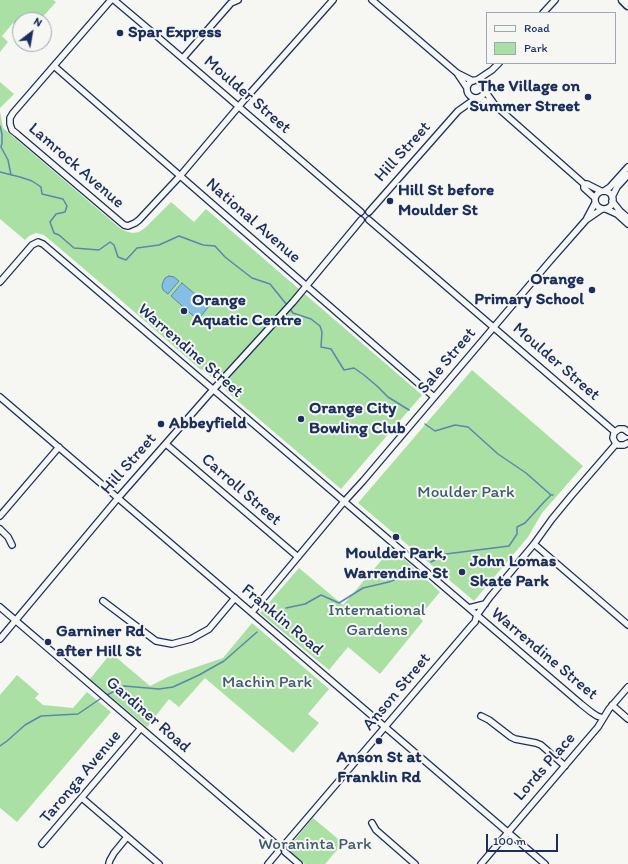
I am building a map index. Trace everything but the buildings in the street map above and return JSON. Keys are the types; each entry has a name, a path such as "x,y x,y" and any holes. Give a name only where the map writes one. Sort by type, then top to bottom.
{"highway":[{"path":"623,0 628,5"}],"street":[{"path":"54,66 111,0"},
{"name":"Moulder Street","path":"114,0 361,212"},
{"path":"183,58 231,3 238,0"},
{"path":"180,176 333,0"},
{"path":"372,0 457,73 482,82 498,108"},
{"path":"544,12 555,0"},
{"path":"467,91 469,84 492,70 497,64"},
{"name":"National Avenue","path":"54,66 434,397"},
{"name":"Lamrock Avenue","path":"54,66 11,115 10,127 17,134 124,225 128,226 135,224 140,220 180,176"},
{"path":"477,98 483,96 492,70"},
{"path":"457,73 472,98 477,98 488,102 498,108 584,184 609,193 620,211 628,218"},
{"name":"Hill Street","path":"458,111 467,91"},
{"name":"Hill Street","path":"369,212 458,111 477,98"},
{"path":"595,201 597,194 610,187 628,167"},
{"path":"604,209 610,206 617,187 628,175"},
{"path":"584,184 584,188 595,201 597,206 617,214 628,224"},
{"name":"Sale Street","path":"252,612 345,501 586,220 595,201"},
{"name":"Sale Street","path":"586,220 604,209"},
{"path":"366,210 369,212 371,215 370,220 365,222 362,220 360,217 361,212 366,210"},
{"name":"Hill Street","path":"0,639 118,498 290,305 362,220"},
{"name":"Moulder Street","path":"370,220 615,432"},
{"name":"Warrendine Street","path":"0,282 32,245 38,242 43,244 586,708 597,716 603,718"},
{"name":"Franklin Road","path":"0,397 545,864"},
{"path":"628,431 621,429 615,432 613,438 618,445 622,446 628,443"},
{"name":"Carroll Street","path":"166,444 298,557"},
{"name":"Anson Street","path":"285,844 475,622 477,614 534,544 557,513 616,444"},
{"path":"0,516 59,447"},
{"path":"0,529 8,537 12,545"},
{"path":"534,544 628,625"},
{"path":"103,601 156,641 172,644 191,638 209,629 236,598"},
{"name":"Warrendine Street","path":"469,608 485,604"},
{"name":"Gardiner Road","path":"0,607 277,844"},
{"name":"Lords Place","path":"481,864 598,727 612,705 628,687"},
{"name":"Warrendine Street","path":"612,705 628,719"},
{"path":"481,716 490,720 515,739 541,745 565,766"},
{"name":"Taronga Avenue","path":"42,844 141,728"},
{"path":"82,798 159,864"},
{"path":"372,823 376,830 415,864"},
{"path":"109,863 114,853 127,837"},
{"path":"278,852 276,849 277,844 281,843 285,844 287,848 285,852"},
{"path":"278,852 282,854 285,852"},
{"path":"268,864 278,852"},
{"path":"285,852 299,864"}],"green space":[{"path":"0,0 53,0 56,2 47,12 12,12 12,24 2,36 8,42 0,52"},
{"path":"0,82 14,94 0,108"},
{"path":"0,112 3,128 121,229 133,233 139,232 171,202 194,222 206,209 422,395 341,489 44,235 36,233 29,236 25,240 0,219"},
{"name":"Moulder Park","path":"472,370 583,466 542,513 528,537 474,601 358,503"},
{"name":"International Gardens","path":"392,548 440,592 419,617 423,621 380,674 348,647 329,670 260,613 299,568 343,605"},
{"name":"Machin Park","path":"252,623 329,689 308,714 319,723 293,753 205,678 179,707 169,699 147,727 90,679 111,653 150,686 170,676 223,658"},
{"path":"17,675 39,694 35,698 43,705 73,708 87,692 111,712 17,822 0,808 0,695"},
{"name":"Woraninta Park","path":"313,818 343,843 325,864 305,864 287,849"}],"water":[{"path":"169,276 174,277 179,281 168,294 163,290 162,286 165,278"},
{"path":"182,283 209,306 198,320 171,296"}],"waterway":[{"path":"0,126 2,134 1,147 8,160 11,175"},
{"path":"0,172 32,181 41,187 42,194 63,199 67,206 65,212 56,214 50,222 54,233 59,235 74,248 99,250 110,242 114,245 118,257 126,260 137,248 159,245 179,236 203,245 215,246 225,257 252,278 270,284 287,305"},
{"path":"290,309 293,313 311,319 320,326 322,332 321,347 331,349 344,370 354,368 377,386 388,397 409,410"},
{"path":"425,424 435,431 455,425 468,427 498,454 526,473 551,495 553,495"},
{"path":"431,562 446,554 509,546 517,534 517,527 525,523 551,495"},
{"path":"286,608 305,604 321,595 339,603 363,588 389,582 415,571"},
{"path":"107,695 124,686 159,689 173,687 224,661 257,632"},
{"path":"0,746 25,725 41,716 78,714 100,699"}],"place":[{"name":"Spar Express","path":"120,33"},
{"name":"The Village on Summer Street","path":"588,97"},
{"name":"Hill St before Moulder St","path":"390,201"},
{"name":"Orange Primary School","path":"592,290"},
{"name":"Orange Aquatic Centre","path":"184,311"},
{"name":"Orange City Bowling Club","path":"301,419"},
{"name":"Abbeyfield","path":"161,424"},
{"name":"Moulder Park, Warrendine St","path":"396,537"},
{"name":"John Lomas Skate Park","path":"462,572"},
{"name":"Garniner Rd after Hill St","path":"48,642"},
{"name":"Anson St at Franklin Rd","path":"379,741"}]}
